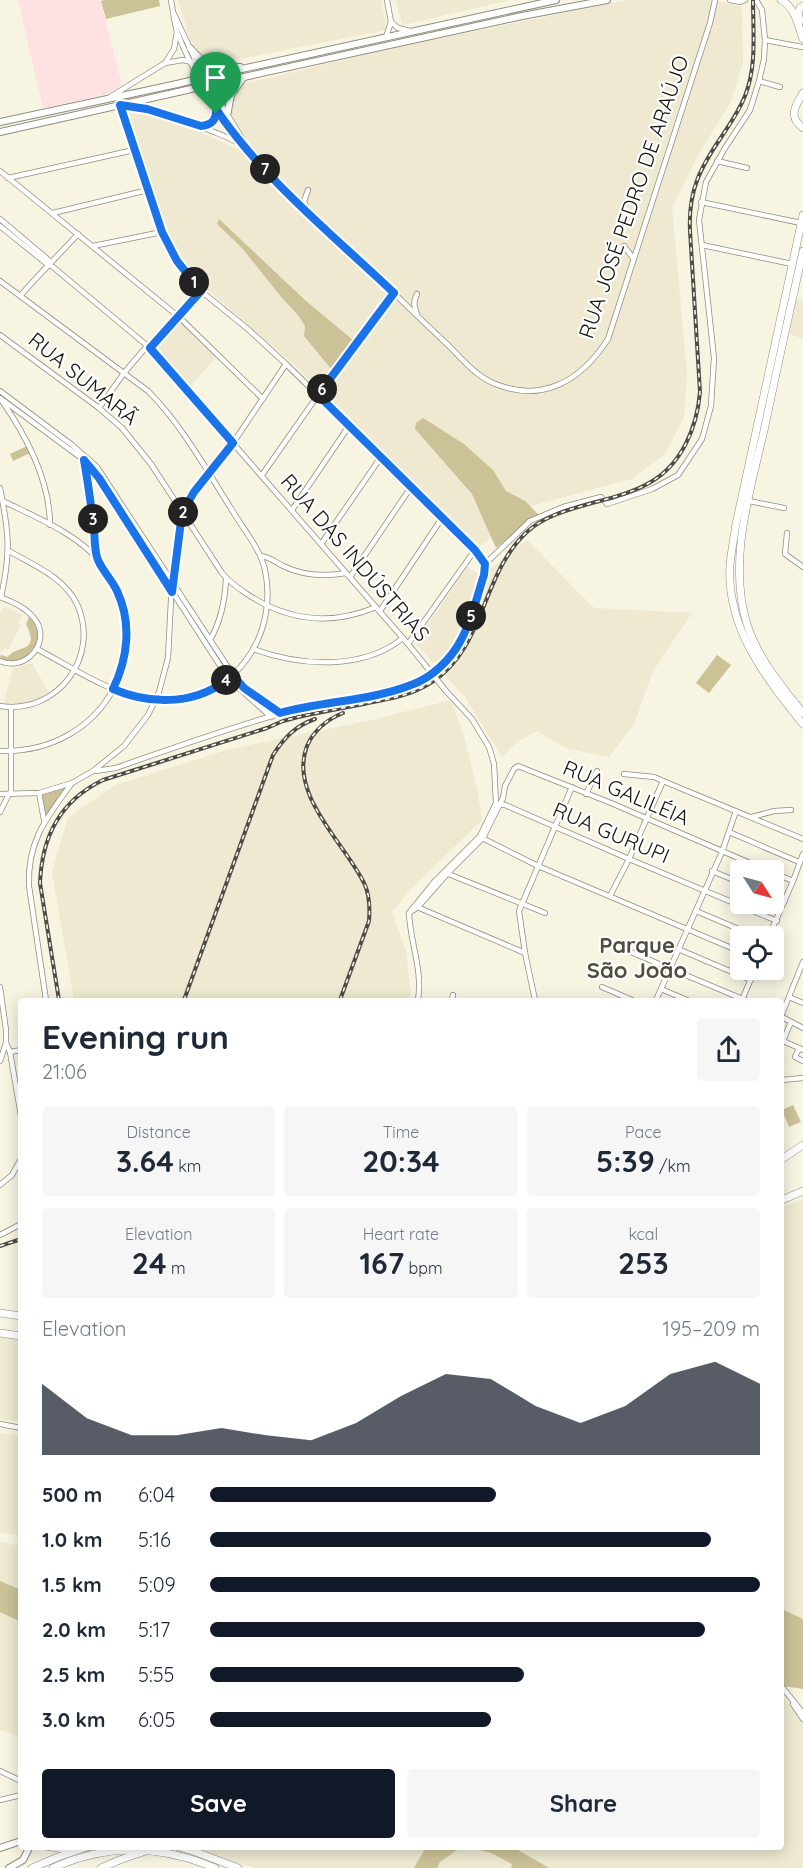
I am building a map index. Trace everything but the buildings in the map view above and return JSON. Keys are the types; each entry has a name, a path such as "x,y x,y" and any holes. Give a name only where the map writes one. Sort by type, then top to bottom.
{"highway":[{"path":"781,0 788,3 793,12 803,43"},
{"path":"803,6 798,13 803,28"},
{"path":"803,93 794,111 794,117 803,128"},
{"path":"803,99 797,113 800,121 803,122"},
{"path":"803,215 736,524 730,566 731,593 738,623 749,650 803,724"},
{"path":"803,252 749,501 738,565 747,624 759,651 803,713"},
{"path":"784,1159 803,1145"},
{"path":"784,1199 803,1191"},
{"path":"0,1313 18,1316"},
{"path":"0,1333 18,1336"},
{"path":"32,1868 79,1850"},
{"path":"53,1868 92,1854 114,1850"},
{"path":"101,1868 150,1850 172,1853 215,1868"},
{"path":"189,1850 238,1868"}],"main road":[{"path":"0,122 556,0"},
{"path":"0,132 522,16 607,0"},
{"path":"190,48 202,61 210,65 252,67"},
{"path":"227,116 231,95 243,78"},
{"path":"105,100 107,104 105,108"},
{"path":"0,1848 18,1842"},
{"path":"9,1868 23,1860 28,1850"}],"street":[{"path":"171,0 177,32 191,62 216,109 242,145"},
{"path":"386,37 391,22 387,0"},
{"name":"RUA JOSÉ PEDRO DE ARAÚJO","path":"121,105 147,109 214,132 242,145 467,365 491,382 529,392 545,390 569,381 585,369 608,339 710,23 715,0"},
{"path":"730,0 740,2 745,0"},
{"path":"485,564 530,521 563,507 601,497 607,504 652,489 678,475 702,439 711,406 714,358 699,220 701,202 706,182 717,161 750,110 759,81 765,40 762,10 756,0"},
{"path":"174,14 206,81"},
{"path":"391,22 399,28 416,31"},
{"path":"165,63 174,49 177,32"},
{"path":"765,40 803,43"},
{"path":"105,100 165,63 183,60 191,62 206,81"},
{"name":"RUA JOSÉ PEDRO DE ARAÚJO","path":"206,81 253,157"},
{"path":"759,81 780,87"},
{"path":"147,109 146,104 149,99"},
{"path":"93,771 116,768 280,713 379,694 411,686 423,680 443,664 462,639 484,575 485,564 475,550 286,364 201,291 177,261 162,232 121,105"},
{"path":"198,126 213,122 216,109"},
{"path":"214,132 220,131 226,124 227,116"},
{"path":"8,178 134,150"},
{"path":"717,161 747,168"},
{"path":"0,171 179,317 263,399"},
{"path":"53,213 148,190"},
{"path":"308,190 304,201 308,212"},
{"path":"701,202 801,223"},
{"name":"RUA DAS INDÚSTRIAS","path":"0,219 148,347 378,609 482,733 494,764 500,804 482,837 409,913 419,974 418,998"},
{"name":"RUA DAS INDÚSTRIAS","path":"0,226 50,264"},
{"path":"93,246 162,232"},
{"path":"21,295 78,234"},
{"path":"702,245 792,264"},
{"path":"624,246 633,258"},
{"path":"0,281 148,391 171,416 261,556 268,588 264,625 253,649 230,676 214,688 195,696 156,701 130,695 113,689 37,649"},
{"path":"99,408 124,373 201,291"},
{"path":"262,476 318,395 394,293"},
{"path":"417,294 414,306 418,317"},
{"name":"RUA SUMARÃ","path":"0,335 99,408 122,428 134,441 226,579"},
{"path":"0,794 39,793 72,783 109,760 136,732 156,701 164,678 168,658 172,580 182,513 194,492 233,443 286,364"},
{"path":"0,391 81,452 97,467 172,580 230,676 280,713"},
{"path":"0,398 84,460 99,478 172,592 230,676 271,717"},
{"path":"0,398 26,440 38,465 44,482 50,525"},
{"path":"292,510 350,426"},
{"path":"81,452 98,559"},
{"path":"321,544 381,457"},
{"path":"261,556 299,573 348,575 411,487"},
{"path":"0,488 7,521 9,551 1,597 36,619 40,638 37,649 21,663 9,664 0,661"},
{"path":"0,751 44,746 74,734 99,710 113,689 120,673 125,654 126,623 117,591 98,559 89,550 50,525 3,501"},
{"path":"749,501 784,508"},
{"path":"210,640 219,623 223,608 226,579 267,607 312,619 348,617 378,609 442,518"},
{"path":"787,533 785,554 803,567"},
{"path":"408,644 475,550"},
{"path":"0,706 11,708 46,699 64,685 75,669 83,645 82,621 77,604 63,584 9,551"},
{"path":"253,649 299,661 332,662 379,653 403,638"},
{"path":"0,812 10,794 11,708"},
{"path":"109,760 116,768"},
{"name":"RUA GALILÉIA","path":"503,798 505,786 518,766 611,803 742,860"},
{"path":"586,794 597,771"},
{"path":"624,774 654,777 803,839"},
{"path":"610,896 663,781"},
{"path":"46,998 28,872 33,847 44,820 72,783"},
{"path":"535,998 519,911 572,787"},
{"path":"496,789 503,798 500,804"},
{"path":"39,793 44,820"},
{"name":"RUA GURUPI","path":"500,804 777,921"},
{"path":"752,817 774,811 791,810"},
{"path":"657,998 722,852 736,811"},
{"path":"729,832 799,862"},
{"path":"482,837 538,866 730,948"},
{"path":"775,926 803,854"},
{"path":"712,871 730,878"},
{"path":"446,872 545,913"},
{"path":"784,877 793,881"},
{"path":"416,906 525,953"},
{"path":"696,911 731,926"},
{"path":"614,945 738,998"},
{"path":"678,949 730,971"},
{"path":"784,1011 802,966"},
{"path":"744,998 751,980"},
{"path":"0,987 6,1030 6,1043 0,1061"},
{"path":"602,987 627,998"},
{"path":"661,989 682,998"},
{"path":"789,997 803,1003"},
{"path":"784,1017 803,1028"},
{"path":"784,1038 791,1022"},
{"path":"6,1043 10,1052 18,1099"},
{"path":"784,1043 801,1049 795,1057 803,1060"},
{"path":"10,1052 18,1051"},
{"path":"784,1080 803,1078"},
{"path":"0,1185 12,1175 18,1164"},
{"path":"0,1235 18,1226"},
{"path":"0,1424 18,1427"},
{"path":"784,1690 803,1713"},
{"path":"792,1701 796,1711 803,1719"},
{"path":"0,1771 18,1780"},
{"path":"0,1800 18,1796"}],"shaded area":[{"path":"18,0 100,0 122,85 104,95 43,108"},
{"path":"159,0 160,6 106,19 101,1"},
{"path":"178,0 381,0 387,30 239,59 205,58 191,42"},
{"path":"396,0 511,0 402,25"},
{"path":"628,0 714,0 742,7 743,62 731,102 701,150 672,207 687,374 684,417 665,454 632,479 527,507 479,547 290,361 204,287 181,260 165,231 125,114 126,109 147,113 196,130 242,151 247,147 214,91 397,47"},
{"path":"219,219 306,301 353,340 332,370 304,336 305,326 297,314 242,248 217,224"},
{"path":"792,299 803,301 803,338 785,333"},
{"path":"179,321 216,357 190,387 156,349"},
{"path":"423,418 464,444 493,470 506,491 525,501 539,515 496,548 472,494 415,429 416,423"},
{"path":"27,446 30,453 13,461 10,454"},
{"path":"527,540 594,608 692,613 653,671 634,724 609,757 568,749 537,731 517,742 502,757 465,697 415,643 467,567 477,573 489,570"},
{"path":"4,606 22,615 18,622 21,625 8,650 5,648 0,654 0,614"},
{"path":"29,617 38,632 36,647 25,659 18,662 9,662 0,658 1,655 8,657 29,644 30,633 26,624"},
{"path":"717,655 731,665 709,693 696,683"},
{"path":"32,663 50,695 36,702 4,704 12,669"},
{"path":"451,700 464,736 482,820 410,890 392,912 406,951 411,993 410,998 74,998 52,872 68,818 115,785 230,749 372,720"},
{"path":"67,787 45,816 41,793"},
{"path":"793,1105 801,1122 789,1127 784,1109"},
{"path":"803,1199 803,1619 784,1610 784,1206"},
{"path":"0,1336 18,1338 18,1422 0,1419"},
{"path":"0,1433 18,1436 18,1535 0,1532"},
{"path":"0,1542 18,1545 18,1736 0,1730"},
{"path":"0,1581 18,1589 18,1621 0,1612"},
{"path":"784,1610 803,1619 803,1689 784,1686"},
{"path":"784,1698 803,1723 803,1868 255,1868 193,1850 784,1850"},
{"path":"424,1850 457,1850 440,1862 437,1868 414,1868"},
{"path":"480,1850 518,1850 549,1868 511,1868 512,1864"}],"railway":[{"path":"59,998 40,883 49,835 65,809 75,798 103,780 283,721 393,698 432,682 450,667 463,650 501,567 513,548 528,531 555,515 642,487 661,475 679,456 691,431 700,392 690,231 691,204 697,180 737,112 749,85 754,49 753,0"},
{"path":"341,998 369,921 369,898 356,869 312,801 305,783 303,764 307,746 313,735 326,722 343,713"},
{"path":"185,998 273,755 291,733 315,719"},
{"path":"0,1246 18,1240"}],"district":[{"name":"Parque São João","path":"637,958"}],"route":[{"path":"120,105 147,109 198,126 213,122 216,114 216,109 242,145 286,192 394,293 318,395 479,554 485,564 484,575 462,639 443,664 423,680 411,686 280,713 244,688 233,675 214,688 195,696 161,701 113,689 125,654 126,623 117,591 98,559 84,460 99,478 172,592 182,513 194,492 233,443 150,348 201,291 177,261 162,232 120,105"}]}
